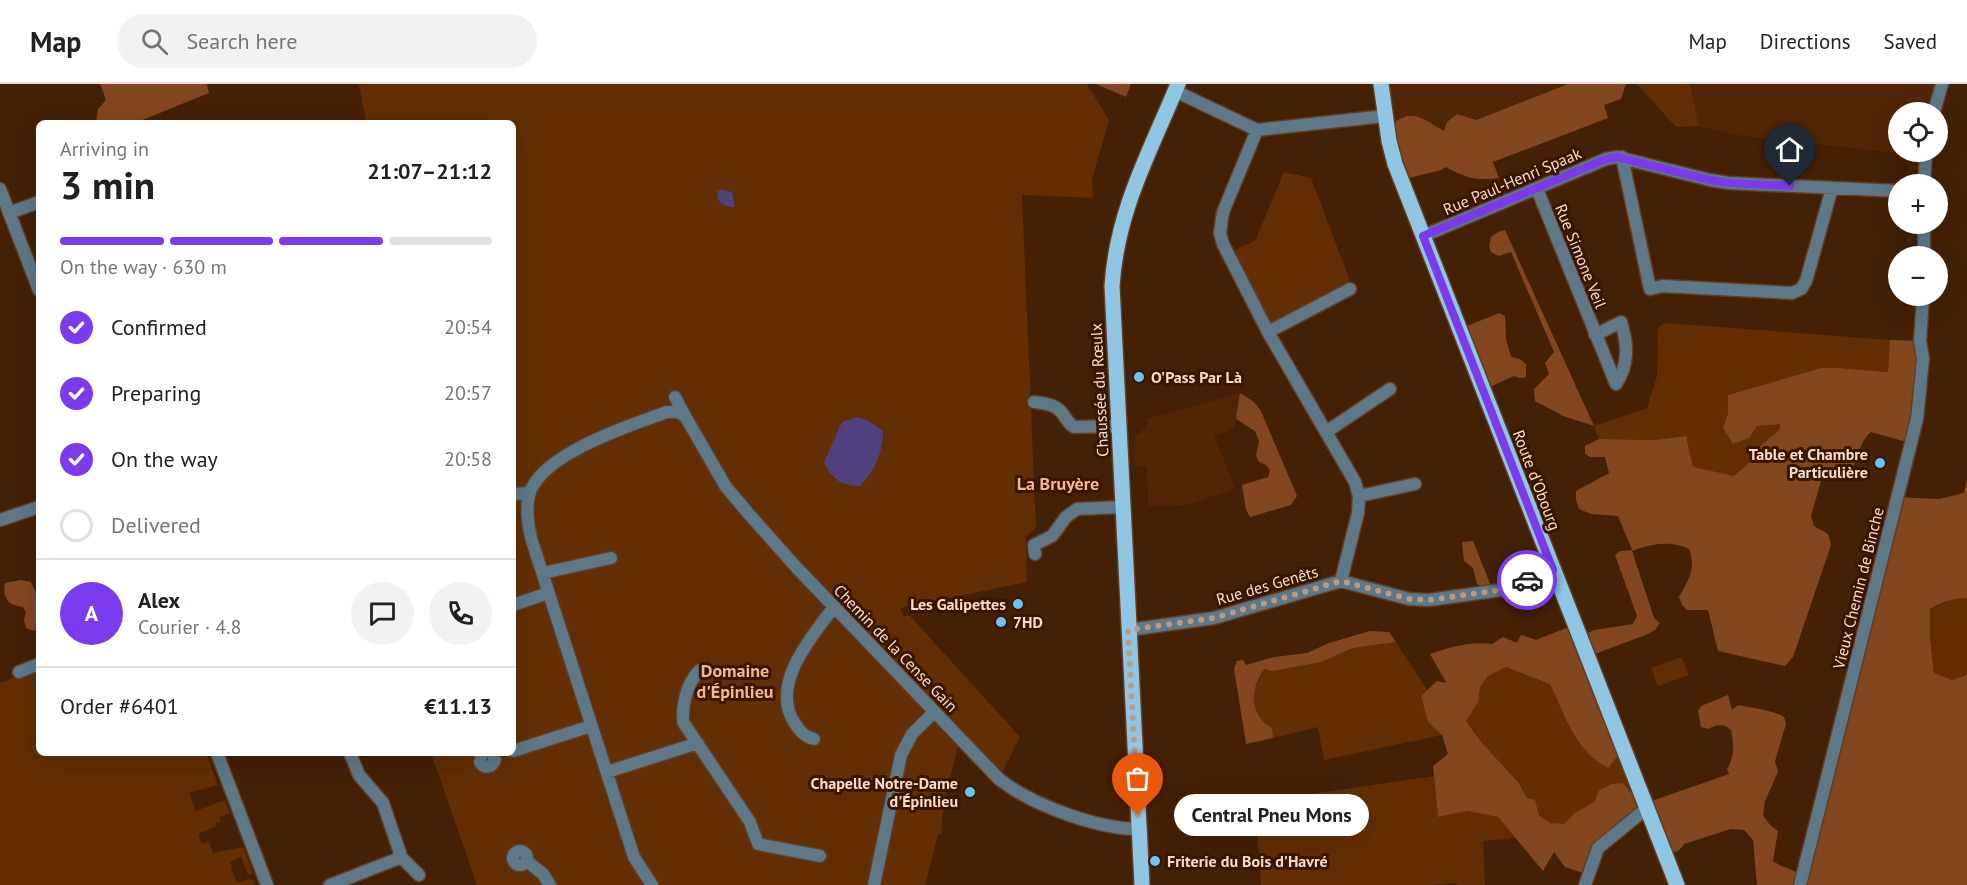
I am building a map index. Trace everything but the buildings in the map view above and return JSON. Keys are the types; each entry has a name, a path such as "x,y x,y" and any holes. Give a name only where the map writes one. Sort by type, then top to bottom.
{"main road":[{"name":"Route d'Obourg","path":"1381,84 1384,116 1395,164 1677,885"},
{"name":"Chaussée du Rœulx","path":"1142,885 1112,286 1116,247 1130,197 1176,87"}],"street":[{"path":"1937,102 1942,84"},
{"path":"1176,87 1257,130 1384,116"},
{"path":"1257,130 1223,212 1220,233 1223,244 1268,332 1355,482 1359,496 1358,513 1341,581"},
{"path":"1622,158 1650,289 1662,286 1792,293 1797,291 1806,281 1832,188"},
{"name":"Rue Paul-Henri Spaak","path":"1423,236 1606,159 1622,158 1719,182 1888,191"},
{"path":"0,189 36,282"},
{"name":"Rue Simone Veil","path":"1537,189 1595,335"},
{"path":"9,213 36,203"},
{"path":"1268,332 1350,289"},
{"name":"Vieux Chemin de Binche","path":"1800,885 1917,419 1923,359 1920,341 1922,306"},
{"path":"1326,432 1390,389"},
{"name":"Chemin de la Cense Gain","path":"675,397 726,487 834,607 982,762 1006,784 1035,801 1088,821 1139,829"},
{"path":"1034,402 1060,409 1069,424 1074,427 1118,426"},
{"path":"652,885 634,858 548,593 528,520 530,493 542,474 551,466 601,437 667,412 678,412 685,416"},
{"path":"1359,496 1415,484"},
{"path":"516,494 530,493"},
{"path":"1035,554 1034,545 1052,536 1062,521 1073,511 1083,508 1122,507"},
{"path":"0,520 36,508"},
{"path":"543,573 611,558"},
{"name":"Rue des Genêts","path":"1128,630 1214,618 1341,581 1409,599 1430,600 1501,590 1553,570"},
{"path":"516,604 548,593"},
{"path":"814,739 801,733 790,716 787,695 799,655 834,607"},
{"path":"19,672 36,665"},
{"path":"700,670 692,678 682,715 692,736 750,822 758,844 820,856"},
{"path":"874,885 901,755 912,734 934,712"},
{"path":"516,749 591,726"},
{"path":"607,772 664,752 692,736"},
{"path":"664,752 692,736"},
{"path":"218,756 267,885"},
{"path":"351,756 359,775 383,803 400,850 400,856 419,875"},
{"path":"1585,885 1598,848 1647,808"},
{"path":"330,885 393,861 400,856"},
{"path":"527,861 543,874 550,885"}],"shaded area":[{"path":"100,84 207,84 209,93 142,120 96,120 98,109 106,100"},
{"path":"358,84 1087,84 1109,120 1092,179 1093,198 1022,195 1036,528 1026,537 1027,582 900,608 904,616 910,616 1020,737 999,779 964,743 958,747 944,799 941,834 938,834 925,885 477,885 432,756 516,756 516,120 365,120"},
{"path":"1096,84 1131,84 1126,97"},
{"path":"1387,84 1568,84 1476,120 1456,114 1441,170 1409,178 1396,152"},
{"path":"1568,84 1626,84 1621,99 1604,105 1608,118 1493,162 1499,178 1471,178 1446,167 1409,178 1404,173 1392,125 1399,119 1405,116 1418,117 1444,131 1447,122 1457,114 1476,120"},
{"path":"1637,84 1942,84 1937,102 1888,102 1888,152 1730,134 1699,126 1676,127"},
{"path":"1637,84 1690,84 1699,126 1676,127"},
{"path":"1284,172 1311,178 1350,281 1348,283 1350,289 1268,332 1228,253 1255,241"},
{"path":"718,191 732,192 735,207 719,201"},
{"path":"1505,230 1594,426 1563,416 1535,401 1534,389 1549,374 1545,363 1554,352 1511,252 1499,256 1491,252 1489,246 1491,237"},
{"path":"1499,313 1505,316 1506,339 1511,357 1520,359 1526,364 1526,377 1514,376 1492,386 1487,384 1465,332 1467,326"},
{"path":"1667,323 1890,340 1888,372 1821,368 1729,395 1728,413 1723,428 1749,438 1757,426 1780,423 1780,429 1759,447 1757,456 1731,479 1693,467 1685,436 1654,440 1599,439 1594,426 1647,408 1657,376 1658,327"},
{"path":"1890,340 1920,341 1912,439 1903,441 1871,432 1863,442 1851,470 1842,474 1823,474 1811,516 1814,526 1828,534 1831,545 1793,657 1785,666 1718,651 1708,610 1687,610 1679,597 1692,568 1689,549 1668,544 1646,546 1632,551 1654,618 1660,623 1648,634 1587,657 1624,748 1608,768 1597,761 1580,743 1550,684 1506,667 1488,676 1480,687 1478,702 1466,721 1482,743 1518,782 1527,798 1535,800 1539,816 1551,823 1564,824 1575,813 1595,801 1599,790 1612,784 1623,783 1631,793 1640,791 1646,803 1729,774 1727,769 1733,750 1731,730 1722,726 1708,729 1701,727 1698,711 1701,706 1728,695 1732,710 1738,705 1784,717 1786,724 1775,761 1778,772 1765,801 1763,815 1778,831 1773,861 1802,876 1897,497 1939,499 1964,493 1967,479 1967,598 1948,601 1930,609 1930,638 1934,673 1952,680 1966,675 1967,671 1967,885 1757,885 1753,840 1744,830 1731,829 1684,844 1677,851 1667,853 1647,809 1598,848 1589,875 1565,867 1554,852 1543,871 1498,817 1467,811 1438,817 1433,766 1448,754 1442,735 1428,722 1421,696 1437,681 1447,683 1430,654 1468,644 1492,644 1503,637 1517,643 1521,635 1536,640 1574,625 1586,634 1594,630 1633,624 1637,616 1615,555 1620,551 1632,550 1618,516 1591,514 1579,509 1576,500 1576,491 1609,473 1605,457 1590,457 1585,454 1585,446 1599,439 1654,440 1686,436 1693,467 1734,476 1757,456 1759,447 1780,429 1780,424 1757,426 1749,438 1733,444 1723,428 1728,413 1728,395 1821,368 1888,372"},
{"path":"1240,393 1235,428 1214,436 1236,489 1186,505 1148,506 1147,466 1134,466 1136,434 1141,433 1141,430 1147,430 1147,419"},
{"path":"1240,393 1254,402 1261,411 1297,496 1291,505 1250,517 1246,510 1242,485 1268,477 1270,470 1259,462 1256,456 1259,441 1255,431 1236,419"},
{"path":"857,417 869,421 883,431 882,446 877,461 860,486 842,483 830,473 824,462 842,422"},
{"path":"1473,541 1491,586 1482,587 1477,584 1473,568 1464,561 1462,542"},
{"path":"21,580 31,582 36,593 36,630 26,628 24,620 26,612 23,607 13,605 7,600 4,593 5,583"},
{"path":"1956,598 1967,598 1967,671 1966,674 1952,681 1934,673 1930,638 1930,609"},
{"path":"1574,625 1647,808 1565,867 1527,816 1527,798 1518,782 1482,743 1466,721 1430,654 1468,644 1492,644 1503,637 1517,643 1521,635 1536,640"},
{"path":"1370,631 1389,632 1396,642 1353,648 1321,662 1272,671 1265,669 1257,684 1254,701 1259,717 1272,728 1273,738 1246,744 1234,669 1237,661 1243,660 1246,665 1274,657 1307,653 1329,643"},
{"path":"1396,642 1427,690 1421,696 1428,721 1442,735 1324,760 1318,727 1273,738 1272,729 1259,717 1254,701 1255,692 1266,669 1321,662 1353,648"},
{"path":"1682,657 1689,675 1658,686 1651,668"},
{"path":"36,670 36,756 207,756 218,785 189,793 196,811 225,800 230,813 219,817 221,822 215,824 216,826 198,834 202,844 209,842 213,853 243,847 253,873 248,875 241,857 230,862 231,870 238,883 249,879 254,882 253,885 0,885 0,683"},
{"path":"1434,776 1438,817 1467,811 1498,817 1517,838 1483,841 1485,885 1457,885 1456,883 1261,885 1257,828 1289,823 1284,798"}],"way so far":[{"path":"1138,815 1128,630 1214,618 1341,581 1409,599 1430,600 1501,590 1527,580"}],"place":[{"name":"O'Pass Par Là","path":"1139,377"},
{"name":"Table et Chambre Particulière","path":"1880,463"},
{"name":"Les Galipettes","path":"1018,604"},
{"name":"7HD","path":"1001,622"},
{"name":"Chapelle Notre-Dame d'Épinlieu","path":"970,792"},
{"name":"Central Pneu Mons","path":"1138,815"},
{"name":"Friterie du Bois d'Havré","path":"1155,861"}],"district":[{"name":"La Bruyère","path":"1058,484"},
{"name":"Domaine d'Épinlieu","path":"735,681"}],"route":[{"path":"1527,580 1553,570 1423,236 1606,159 1617,157 1710,180 1790,186"}]}
